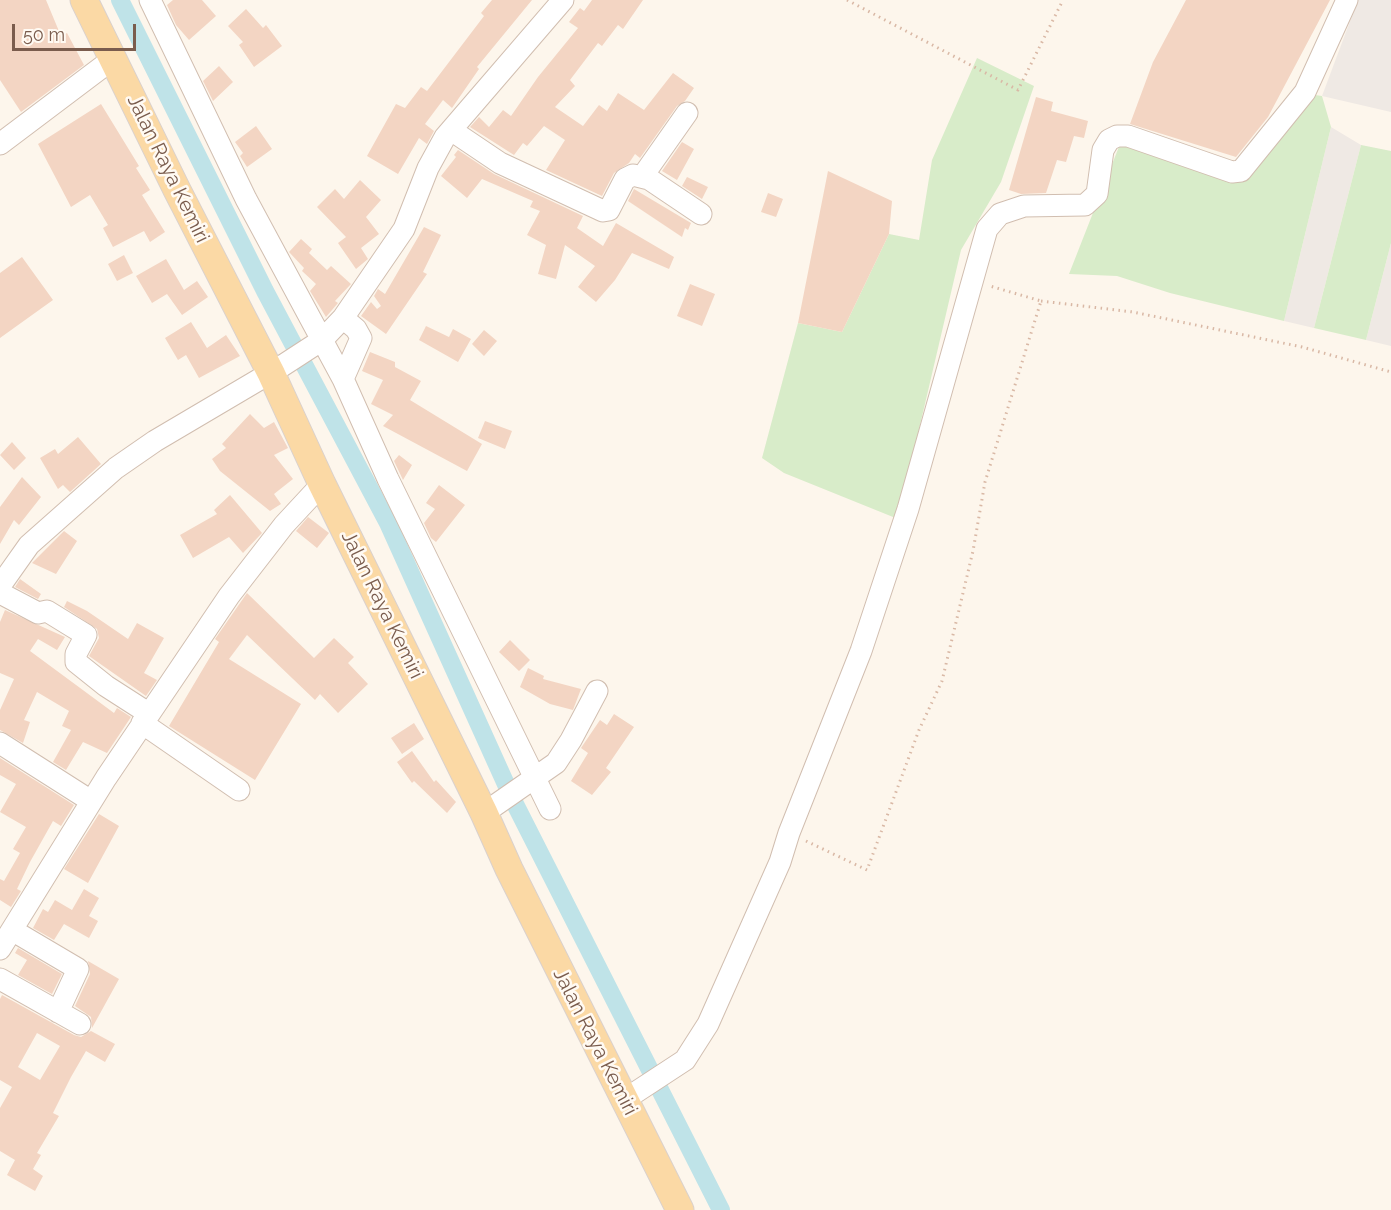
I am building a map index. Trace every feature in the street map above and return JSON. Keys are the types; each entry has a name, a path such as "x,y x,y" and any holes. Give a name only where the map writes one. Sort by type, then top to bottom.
{"main road":[{"name":"Jalan Raya Kemiri","path":"84,0 177,190 277,370 322,484 488,810 509,869 632,1096 680,1210"}],"street":[{"path":"150,0 246,199 319,342 343,379 388,479 550,809"},
{"path":"0,586 29,545 116,468 155,441 277,370 319,342 343,318 404,229 428,168 451,130 563,0"},
{"path":"632,1096 685,1060 708,1024 780,862 789,833 861,651 912,498 987,229 1000,214 1024,207 1085,205 1097,194 1102,150 1109,140 1117,136 1128,136 1232,172 1241,171 1305,92 1347,0"},
{"path":"0,144 114,58"},
{"path":"642,177 687,113"},
{"path":"451,130 500,163 603,211 609,210 625,179 633,175 642,177 701,214"},
{"path":"343,318 356,329 361,338 343,379"},
{"path":"0,949 91,801 236,586 284,525 322,484"},
{"path":"0,593 38,613 47,611 86,635 76,654 76,662 239,790"},
{"path":"488,810 534,780 562,756 597,691"},
{"path":"0,743 91,801"},
{"path":"12,930 78,969 58,1011"},
{"path":"0,979 80,1024"}],"path":[{"path":"847,0 1018,90 1063,0"},
{"path":"973,280 1041,301 1133,312 1302,347 1391,372"},
{"path":"789,833 867,870 919,730 942,681 973,551 985,482 1041,301"}],"shaded area":[{"path":"1358,0 1391,0 1391,112 1322,96"},
{"path":"1331,127 1361,145 1314,328 1284,321"},
{"path":"1391,243 1391,346 1366,340"}],"green space":[{"path":"977,58 1034,86 1001,182 961,250 898,519 784,473 762,458 798,323 842,332 889,234 919,240 932,160"},
{"path":"1308,94 1322,96 1331,127 1284,321 1170,293 1117,276 1069,274 1122,139 1242,177"},
{"path":"1361,145 1391,151 1391,243 1366,340 1314,328"}],"building":[{"path":"0,0 46,0 61,36 67,33 84,65 21,112 0,80"},
{"path":"173,0 202,0 216,16 189,40 176,25 167,5"},
{"path":"492,0 532,0 477,67 479,69 452,108 443,100 425,124 434,131 427,144 419,138 398,174 367,156 396,104 405,108 421,87 427,91 484,16 481,13"},
{"path":"592,0 643,0 623,29 618,25 602,46 598,43 570,80 575,86 555,107 583,126 599,105 607,111 618,93 644,110 673,73 694,88 685,101 677,106 640,158 635,154 629,163 614,173 602,196 546,170 565,140 544,126 527,146 523,143 514,155 470,127 479,117 489,127 503,110 511,116 538,77 578,28 569,22 580,8 584,11"},
{"path":"1186,0 1330,0 1268,117 1236,157 1130,124 1153,62"},
{"path":"246,9 263,28 266,25 282,46 254,67 239,45 243,42 228,26"},
{"path":"219,66 233,82 213,101 203,81"},
{"path":"1036,97 1053,102 1051,111 1088,121 1084,138 1074,136 1066,162 1057,160 1046,193 1021,194 1009,190"},
{"path":"101,104 139,166 136,168 150,190 142,195 165,232 150,242 144,231 113,247 103,228 108,225 90,195 71,207 38,144"},
{"path":"256,126 272,149 247,167 240,156 243,153 235,142"},
{"path":"682,142 694,149 677,180 662,171"},
{"path":"458,150 494,174 583,216 577,228 603,246 616,223 674,257 669,269 632,253 615,280 596,302 578,287 595,266 565,245 556,279 538,274 546,245 527,235 540,211 530,207 533,201 482,179 467,198 441,176 456,157 454,155"},
{"path":"828,171 892,201 889,234 842,332 798,323"},
{"path":"687,177 708,187 702,199 682,186"},
{"path":"360,180 381,200 366,217 379,234 361,248 368,259 356,269 338,243 346,237 317,207 335,189 344,199"},
{"path":"634,189 691,223 688,230 685,228 682,237 628,201"},
{"path":"768,193 783,199 776,217 761,212"},
{"path":"424,227 441,235 423,272 427,274 386,334 361,316 371,302 377,309 381,306 374,296 378,289 385,294"},
{"path":"301,239 312,249 309,253 327,270 331,266 351,284 335,301 338,303 326,317 310,291 316,284 302,271 304,268 289,252"},
{"path":"124,255 133,273 117,281 108,264"},
{"path":"22,257 53,300 0,338 0,273"},
{"path":"166,259 184,290 197,281 208,297 182,315 167,294 152,303 136,276"},
{"path":"690,284 715,294 702,326 677,316"},
{"path":"191,322 207,348 226,335 240,356 199,378 186,355 178,360 165,338"},
{"path":"426,326 449,337 453,329 471,339 458,362 419,340"},
{"path":"484,330 497,341 484,356 472,344"},
{"path":"370,352 395,362 395,367 421,381 410,400 482,444 467,471 383,426 393,415 371,404 383,380 362,371"},
{"path":"250,414 264,428 274,422 288,448 274,455 293,479 274,494 281,504 270,511 220,471 212,459 226,448 222,444"},
{"path":"485,421 512,431 505,449 478,438"},
{"path":"78,437 101,464 70,492 63,485 58,489 40,458 55,449 58,454"},
{"path":"12,442 26,458 14,470 0,455"},
{"path":"399,455 412,465 403,480 394,461"},
{"path":"22,477 41,497 19,525 14,520 0,544 0,507"},
{"path":"439,485 465,505 436,542 431,538 424,523 435,509 426,503"},
{"path":"230,495 262,533 243,553 229,537 193,558 180,535 217,514 214,510"},
{"path":"308,517 329,533 317,548 296,531"},
{"path":"64,531 77,541 56,574 32,563"},
{"path":"20,579 41,594 38,599 15,587"},
{"path":"247,593 314,658 334,638 354,657 348,663 368,684 338,713 320,694 315,700 247,635 229,659 301,704 255,780 169,726 219,642 215,639"},
{"path":"67,601 87,611 128,639 137,623 164,638 144,673 157,680 146,696 89,656 99,638 97,629 64,607"},
{"path":"5,610 65,637 57,650 38,639 30,651 114,713 117,708 131,717 107,753 83,742 66,770 53,762 71,730 62,726 69,711 37,692 24,720 30,722 23,743 0,730 0,710 14,679 0,673 0,622"},
{"path":"510,640 530,660 519,671 499,652"},
{"path":"528,668 544,676 543,679 581,689 573,710 550,704 520,687"},
{"path":"614,714 634,727 606,768 611,772 592,795 571,781 588,753 581,748 600,720 607,725"},
{"path":"414,723 424,739 402,754 391,738"},
{"path":"412,751 434,782 436,780 456,802 447,813 414,781 412,783 397,762"},
{"path":"0,758 74,805 61,826 53,821 30,862 17,889 21,891 11,907 0,900 0,879 4,881 20,853 13,849 26,827 0,812 16,784 0,775"},
{"path":"99,814 119,826 88,883 64,869"},
{"path":"84,889 99,898 89,916 98,921 89,938 64,924 54,940 33,928 43,909 48,912 55,900 72,910"},
{"path":"18,948 62,974 52,994 18,975 27,960 15,953"},
{"path":"88,961 119,979 92,1028 91,1017 75,1006 90,974"},
{"path":"2,995 74,1035 81,1037 91,1031 115,1044 105,1062 86,1051 71,1077 53,1113 59,1116 37,1153 41,1155 33,1169 43,1176 35,1191 7,1175 15,1160 0,1151 0,1108 12,1087 0,1080 0,999","holes":["37,1033 60,1046 40,1080 18,1067"]}],"waterway":[{"path":"120,0 265,291 388,523 514,802 721,1210"}]}
